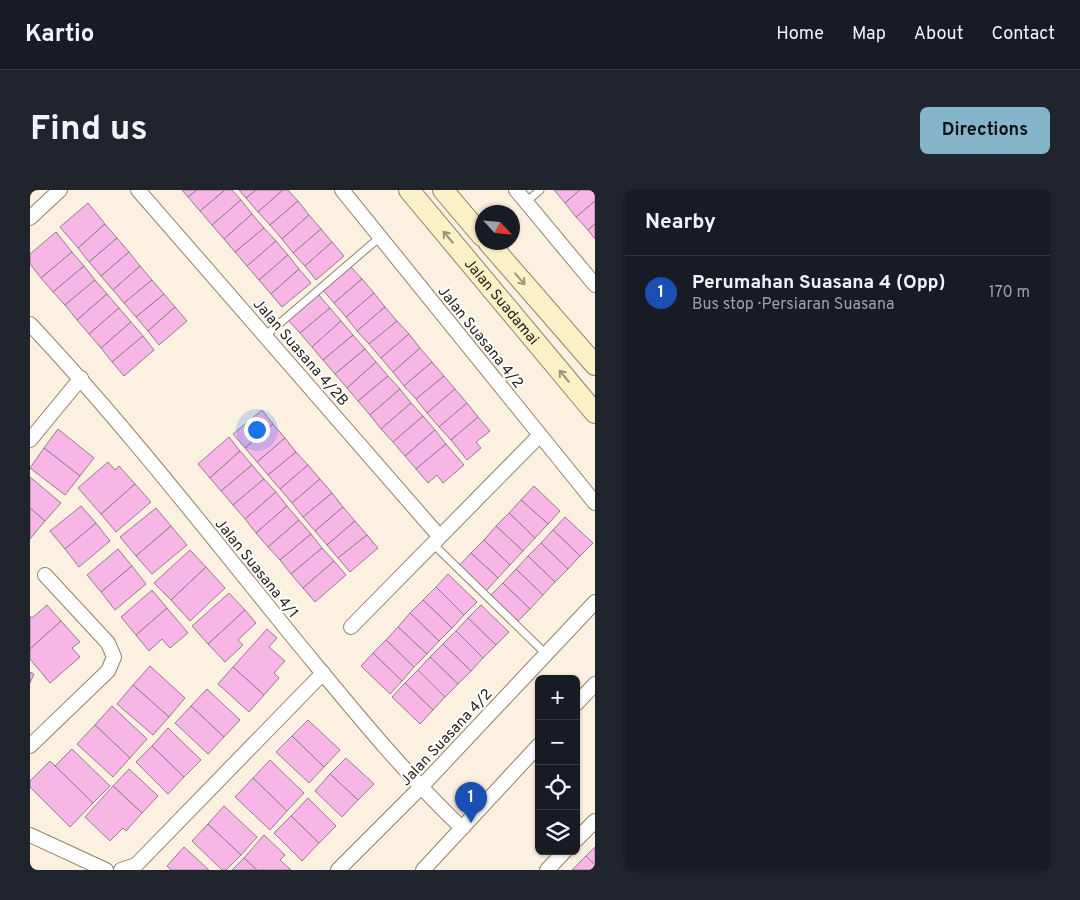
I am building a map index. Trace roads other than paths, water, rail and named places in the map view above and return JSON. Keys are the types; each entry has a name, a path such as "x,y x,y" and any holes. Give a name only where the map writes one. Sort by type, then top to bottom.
{"main road":[{"name":"Jalan Suadamai","path":"408,190 595,413"},
{"name":"Jalan Suadamai","path":"443,190 475,228"},
{"name":"Jalan Suadamai","path":"495,250 595,365"}],"street":[{"path":"30,218 60,190"},
{"name":"Jalan Suasana 4/2B","path":"138,190 265,336 435,539"},
{"name":"Jalan Suasana 4/2","path":"342,190 595,503"},
{"path":"516,190 595,285"},
{"name":"Jalan Suasana 4/1","path":"30,324 81,378 322,673 420,788 462,828"},
{"path":"30,440 81,378"},
{"path":"351,627 435,539 539,436"},
{"path":"30,746 108,671 114,657 108,643 46,575"},
{"name":"Jalan Suasana 4/2","path":"338,870 420,788 595,602"},
{"path":"121,870 136,865 322,673"},
{"path":"580,700 595,684"},
{"path":"423,870 535,749"},
{"path":"580,836 595,821"},
{"path":"30,835 106,870"},
{"path":"547,870 561,855"}],"lane":[{"path":"526,202 540,190"},
{"path":"265,336 380,237"},
{"path":"435,539 546,654"}],"place":[{"name":"Perumahan Suasana 4 (Opp)","path":"471,823"}]}
